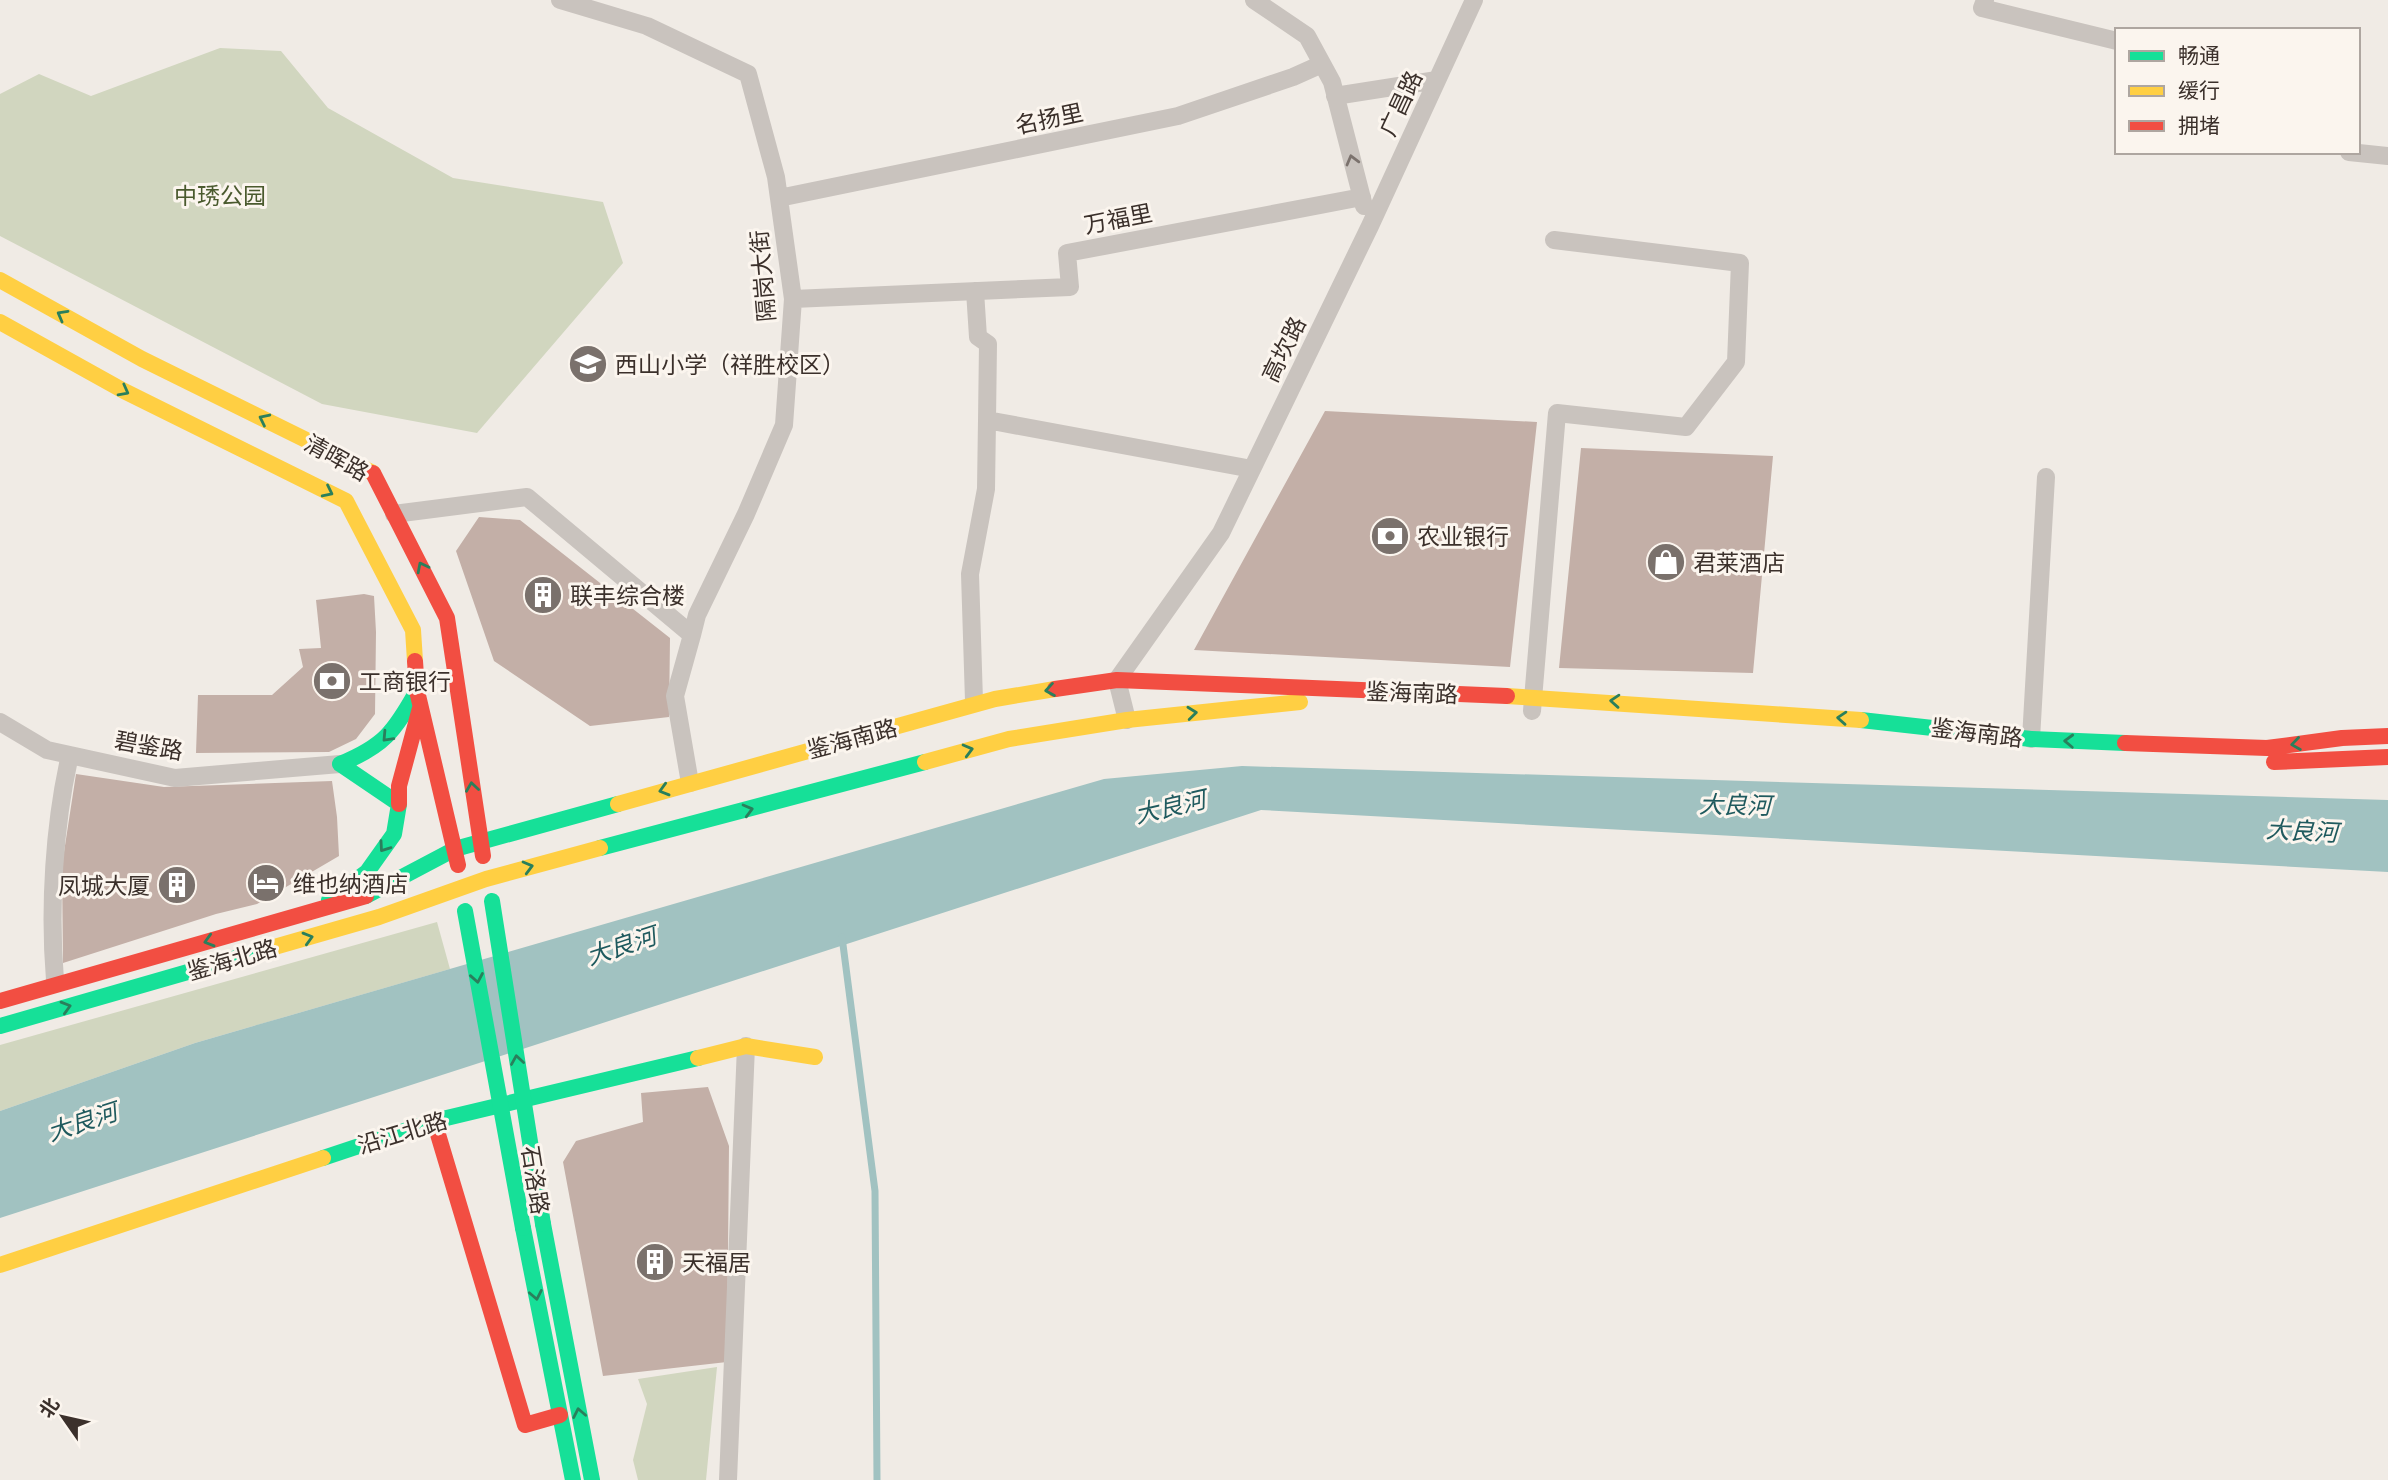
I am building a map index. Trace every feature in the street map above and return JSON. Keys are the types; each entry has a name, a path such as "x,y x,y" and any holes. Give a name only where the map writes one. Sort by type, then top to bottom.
{"main road":[{"name":"清晖路","path":"0,280 142,359 373,473 447,618 486,878"},
{"name":"清晖路","path":"0,322 124,391 346,501 413,630 419,699 463,887"},
{"name":"鉴海南路","path":"455,849 995,699 1117,680 1894,722 2031,739 2267,748 2342,738 2388,736"},
{"path":"340,764 366,755 385,742 419,699"},
{"path":"316,910 367,872 394,834 400,786 419,699"},
{"name":"鉴海南路","path":"463,887 486,878 1009,739 1127,720 1290,702 1532,704 1893,737 2030,754 2267,763 2388,757"},
{"path":"2342,738 2388,720"},
{"path":"340,764 399,804"},
{"name":"鉴海北路","path":"0,1000 371,894 455,849"},
{"name":"石洛路","path":"486,878 492,901 543,1224 592,1480"},
{"name":"鉴海北路","path":"0,1026 379,917 463,887"},
{"name":"石洛路","path":"463,887 465,911 523,1228 573,1480"},
{"name":"沿江北路","path":"0,1265 434,1121 746,1046 815,1056"},
{"path":"434,1121 525,1425 560,1415"}],"street":[{"name":"隔岗大街","path":"560,0 647,26 748,74 776,177 793,299 784,425 746,514 697,615 675,696 690,783"},
{"path":"1254,0 1307,36 1332,82 1370,226"},
{"name":"广昌路","path":"1370,226 1474,0"},
{"path":"1985,0 1982,8 2115,41"},
{"name":"名扬里","path":"779,198 1178,116 1293,77 1322,64"},
{"path":"1335,96 1437,80"},
{"path":"2360,153 2388,156"},
{"name":"万福里","path":"793,299 1070,287 1067,253 1362,197"},
{"name":"高坎路","path":"1117,680 1220,534 1370,226"},
{"path":"1532,704 1557,413 1686,427 1736,362 1740,263 1554,240"},
{"path":"974,701 970,574 986,489 988,344 978,337 975,291"},
{"path":"986,420 1252,469"},
{"path":"2031,739 2046,477"},
{"path":"394,514 527,497 692,635"},
{"path":"1117,680 1127,720"},
{"name":"碧鉴路","path":"0,722 47,750 175,778 340,764"},
{"path":"55,980 51,942 60,800 70,755"},
{"path":"728,1480 746,1046"}],"green space":[{"name":"中琇公园","path":"220,48 281,51 328,108 453,178 603,202 623,263 477,433 322,404 0,236 0,94 39,74 91,96"},
{"path":"437,922 450,969 195,1043 0,1111 0,1045"},
{"path":"717,1367 706,1480 638,1480 633,1460 647,1404 638,1379"}],"water":[{"name":"大良河","path":"1242,766 2388,800 2388,872 1261,810 0,1218 0,1111 195,1043 1104,779"}],"building":[{"name":"农业银行","path":"1325,411 1537,422 1510,667 1194,650"},
{"name":"君莱酒店","path":"1581,448 1773,456 1753,673 1559,668"},
{"name":"联丰综合楼","path":"479,517 520,520 670,638 669,717 590,726 494,661 456,551"},
{"name":"工商银行","path":"364,594 374,596 375,714 356,739 329,752 196,753 198,695 272,695 303,667 299,649 321,648 316,600"},
{"name":"凤城大厦","path":"76,774 164,787 332,781 339,856 257,904 216,914 63,963 62,865"},
{"name":"天福居","path":"708,1087 729,1146 727,1362 603,1376 563,1162 576,1141 643,1122 641,1093"}],"waterway":[{"path":"842,937 875,1191 877,1480"}],"traffic: fast":[{"path":"340,764 378,744 394,727 417,691"},
{"path":"1861,720 2031,739 2125,743"},
{"path":"600,848 925,762"},
{"path":"329,900 367,872 394,834 399,804 340,764"},
{"path":"366,896 455,849 618,804"},
{"path":"492,901 543,1224"},
{"path":"465,911 523,1228"},
{"path":"0,1026 264,950"},
{"path":"323,1158 434,1121 698,1058"},
{"path":"543,1224 592,1480"},
{"path":"523,1228 573,1480"}],"traffic: slow":[{"path":"0,280 142,359 373,473"},
{"path":"0,322 124,391 346,501 413,630 415,661"},
{"path":"618,804 995,699 1055,689"},
{"path":"1507,696 1861,720"},
{"path":"925,762 1009,739 1127,720 1300,702"},
{"path":"264,950 379,917 486,879 600,848"},
{"path":"698,1058 746,1046 815,1057"},
{"path":"0,1265 323,1158"}],"traffic: jam":[{"path":"373,473 447,618 483,856"},
{"path":"415,661 417,691 458,865"},
{"path":"1055,689 1117,680 1507,696"},
{"path":"399,804 399,786 420,708"},
{"path":"2125,743 2267,748 2342,738 2388,736"},
{"path":"2274,762 2388,757"},
{"path":"0,1001 366,896"},
{"path":"434,1121 525,1425 560,1415"}],"place":[{"name":"西山小学（祥胜校区）","path":"588,364"},
{"name":"农业银行","path":"1390,536"},
{"name":"君莱酒店","path":"1666,562"},
{"name":"联丰综合楼","path":"543,595"},
{"name":"工商银行","path":"332,681"},
{"name":"维也纳酒店","path":"266,883"},
{"name":"凤城大厦","path":"177,885"},
{"name":"天福居","path":"655,1262"}]}
